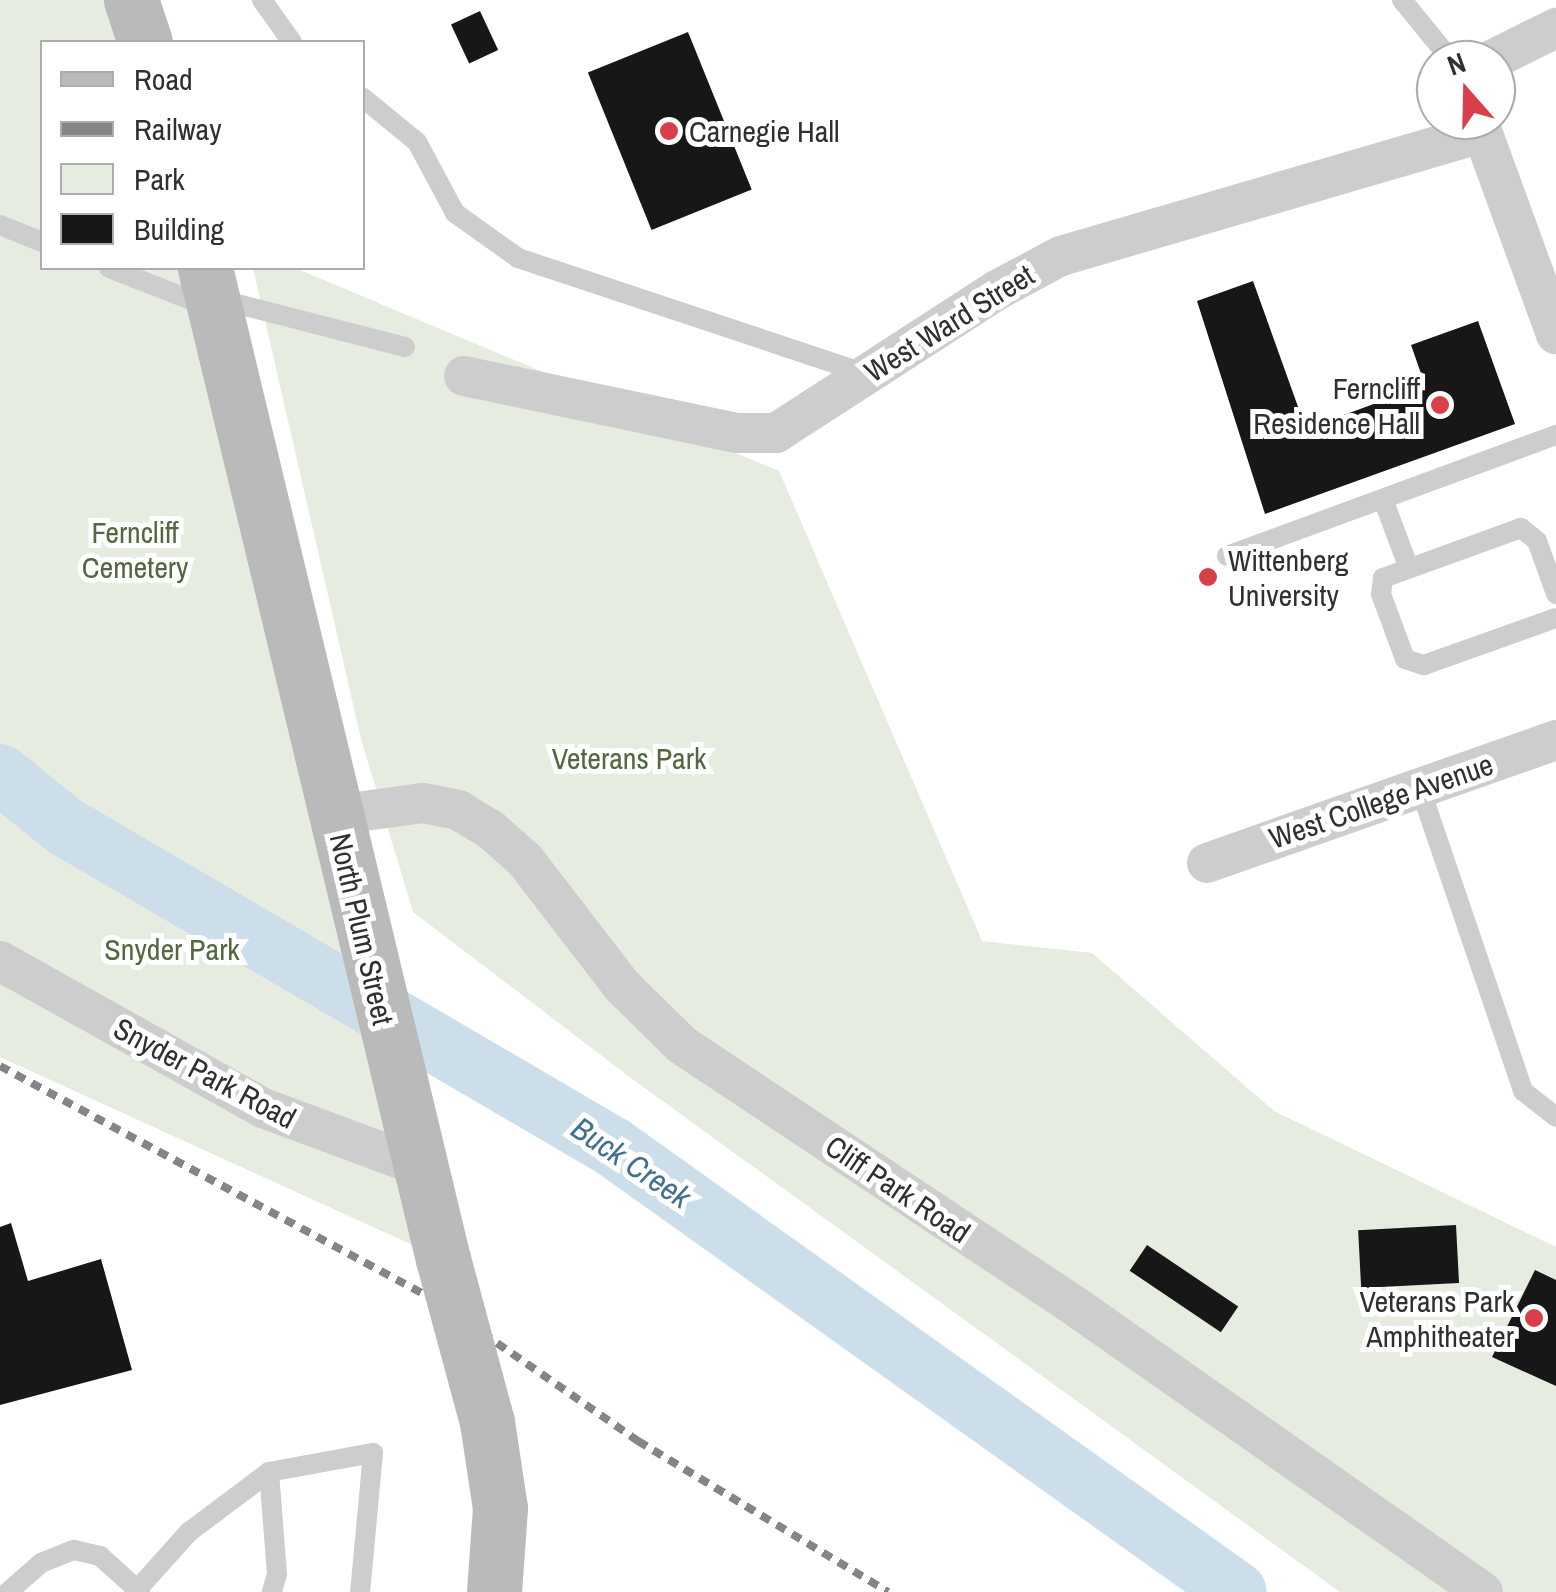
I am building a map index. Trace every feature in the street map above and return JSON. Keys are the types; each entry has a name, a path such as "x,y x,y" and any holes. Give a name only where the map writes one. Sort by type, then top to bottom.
{"main road":[{"path":"131,0 144,40"},
{"name":"North Plum Street","path":"211,291 414,1146 487,1422 500,1508 494,1592"}],"street":[{"path":"1516,48 1556,28"},
{"name":"West Ward Street","path":"464,376 737,433 776,433 1060,256 1435,140"},
{"path":"1485,140 1556,334"},
{"name":"West College Avenue","path":"1206,863 1556,740"},
{"name":"Cliff Park Road","path":"342,840 423,803 458,810 490,829 525,860 622,986 682,1045 1078,1309 1483,1592"},
{"name":"Snyder Park Road","path":"0,961 263,1108 414,1146"}],"lane":[{"path":"262,0 291,40"},
{"path":"1402,0 1435,40"},
{"path":"365,99 416,142 454,213 518,258 869,375"},
{"path":"0,225 40,241"},
{"path":"118,270 211,291 405,346"},
{"path":"1227,556 1556,435"},
{"path":"1383,498 1408,566"},
{"path":"1556,594 1537,541 1522,528 1382,578 1381,594 1404,659 1424,665 1556,618"},
{"path":"1420,788 1523,1092 1556,1116"},
{"path":"8,1592 42,1564 74,1550 100,1556 138,1591 190,1532 270,1472 373,1452 360,1592"},
{"path":"270,1472 277,1574 272,1592"}],"green space":[{"path":"0,0 131,0 144,40 40,40 40,270 203,270 443,1259 0,1057"},
{"name":"Veterans Park","path":"253,270 300,270 779,471 982,941 1092,953 1274,1111 1556,1247 1556,1592 1340,1592 631,1078 413,912 361,739"}],"building":[{"path":"480,11 498,50 469,63 451,25"},
{"name":"Carnegie Hall","path":"688,32 752,190 652,230 588,72"},
{"name":"Ferncliff Residence Hall","path":"1253,281 1306,429 1425,385 1411,345 1478,321 1515,424 1265,514 1197,301"},
{"path":"11,1223 28,1281 101,1259 132,1370 0,1405 0,1227"},
{"path":"1456,1225 1459,1283 1361,1288 1358,1230"},
{"path":"1147,1245 1238,1307 1221,1332 1130,1271"},
{"name":"Veterans Park Amphitheater","path":"1535,1270 1556,1280 1556,1386 1492,1357"}],"waterway":[{"name":"Buck Creek","path":"0,774 66,827 613,1147 1237,1592"}],"railway":[{"path":"0,1066 438,1302 638,1441 888,1592"}],"place":[{"name":"Carnegie Hall","path":"669,131"},
{"name":"Ferncliff Residence Hall","path":"1440,405"},
{"name":"Wittenberg University","path":"1208,577"},
{"name":"Veterans Park Amphitheater","path":"1534,1318"}],"park label":[{"name":"Ferncliff Cemetery","path":"135,549"},
{"name":"Snyder Park","path":"172,949"}]}
